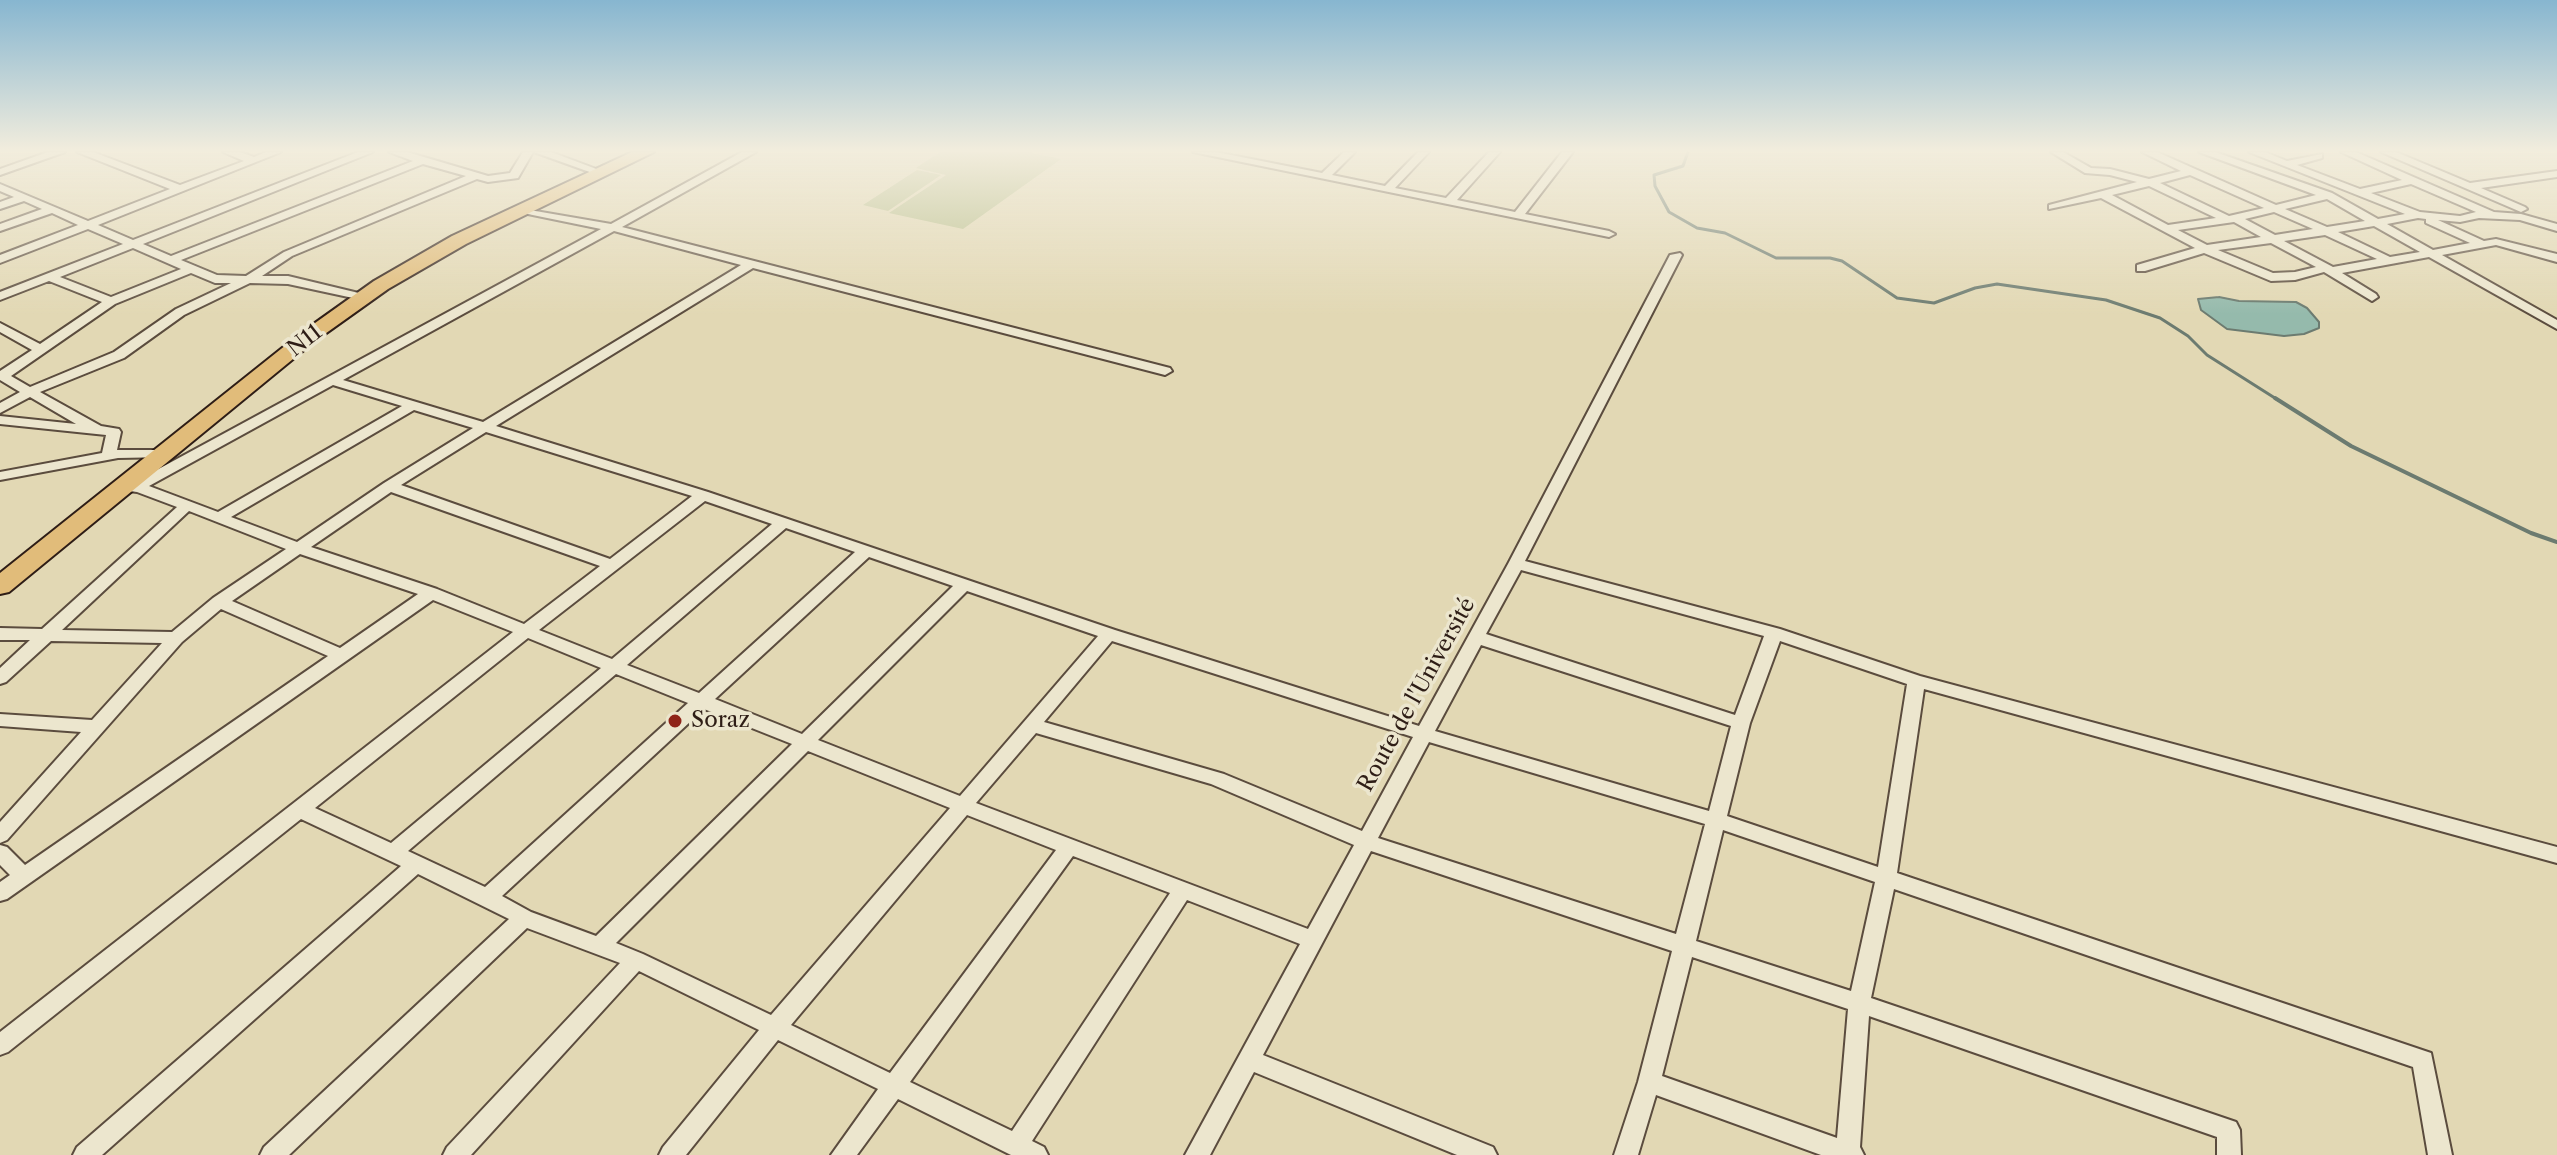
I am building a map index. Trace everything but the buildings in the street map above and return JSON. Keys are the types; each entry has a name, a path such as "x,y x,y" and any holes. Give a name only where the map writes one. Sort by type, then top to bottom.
{"main road":[{"name":"N11","path":"0,586 132,488 165,454 308,337 423,259 531,206"}],"street":[{"path":"40,206 215,279 288,280 363,298"},
{"path":"0,259 135,206"},
{"path":"0,296 227,206"},
{"path":"168,261 307,206"},
{"path":"0,409 29,392 119,355 180,312 249,279 288,254 404,206"},
{"path":"132,488 654,206"},
{"path":"1474,206 1609,234"},
{"path":"1518,215 1525,206"},
{"path":"2053,207 2058,206"},
{"path":"2124,206 2205,249 2271,277 2295,276 2502,243 2557,258"},
{"path":"2203,206 2272,238 2372,297"},
{"path":"2269,206 2387,260"},
{"path":"2168,228 2232,219 2288,206"},
{"path":"2348,206 2557,325"},
{"path":"2395,206 2484,245"},
{"path":"2471,206 2491,215"},
{"path":"2514,206 2521,209"},
{"path":"0,228 50,210"},
{"path":"522,210 614,228 1165,371"},
{"path":"2141,268 2205,249 2418,215 2460,219 2491,215 2521,217 2557,228"},
{"name":"Route de l'Université","path":"1197,1155 1516,564 1676,255"},
{"path":"0,835 176,638 219,602 389,486 750,264"},
{"path":"97,430 2,376 111,301 190,269"},
{"path":"49,277 111,301"},
{"path":"0,327 40,349"},
{"path":"334,381 703,495 1109,634 1424,734 1716,820 2423,1060 2440,1155"},
{"path":"218,518 412,406"},
{"path":"0,420 114,432 109,455"},
{"path":"0,476 109,455 165,454"},
{"path":"389,486 611,565"},
{"path":"132,488 431,593 615,668 703,699 964,806 1313,940"},
{"path":"0,1045 703,495"},
{"path":"0,678 186,506"},
{"path":"393,853 784,522"},
{"path":"487,897 865,552"},
{"path":"1516,564 1774,633 1916,681 2557,855"},
{"path":"600,946 964,585"},
{"path":"0,893 431,593"},
{"path":"219,602 340,655"},
{"path":"1626,1155 1649,1082 1741,723 1774,633"},
{"path":"0,634 176,638"},
{"path":"671,1155 775,1027 1109,634"},
{"path":"1476,637 1741,723"},
{"path":"1649,1082 1849,1154 1859,1003 1886,877 1916,681"},
{"path":"0,720 95,727"},
{"path":"1032,725 1217,779 1365,841 1859,1003 2228,1130 2229,1155"},
{"path":"301,810 487,897 524,918 636,960 891,1087 1036,1155"},
{"path":"843,1155 1070,846"},
{"path":"0,853 24,876"},
{"path":"85,1155 416,864"},
{"path":"1016,1145 1183,890"},
{"path":"272,1155 524,918"},
{"path":"455,1155 636,960"},
{"path":"1250,1060 1485,1155"}],"green space":[{"path":"867,206 896,206 888,211"},
{"path":"900,206 995,206 963,229 889,213"}],"shaded area":[{"path":"2219,297 2239,301 2296,302 2307,308 2319,322 2319,328 2304,334 2284,336 2227,329 2201,310 2198,299"}],"waterway":[{"path":"1666,206 1669,212 1697,228 1725,233 1776,258 1830,258 1842,261 1897,298 1934,303 1975,288 1997,284 2106,300 2160,318 2188,336 2207,355 2278,400"},
{"path":"2275,398 2351,446 2531,533 2557,542"}],"place":[{"name":"Soraz","path":"675,721"}]}
